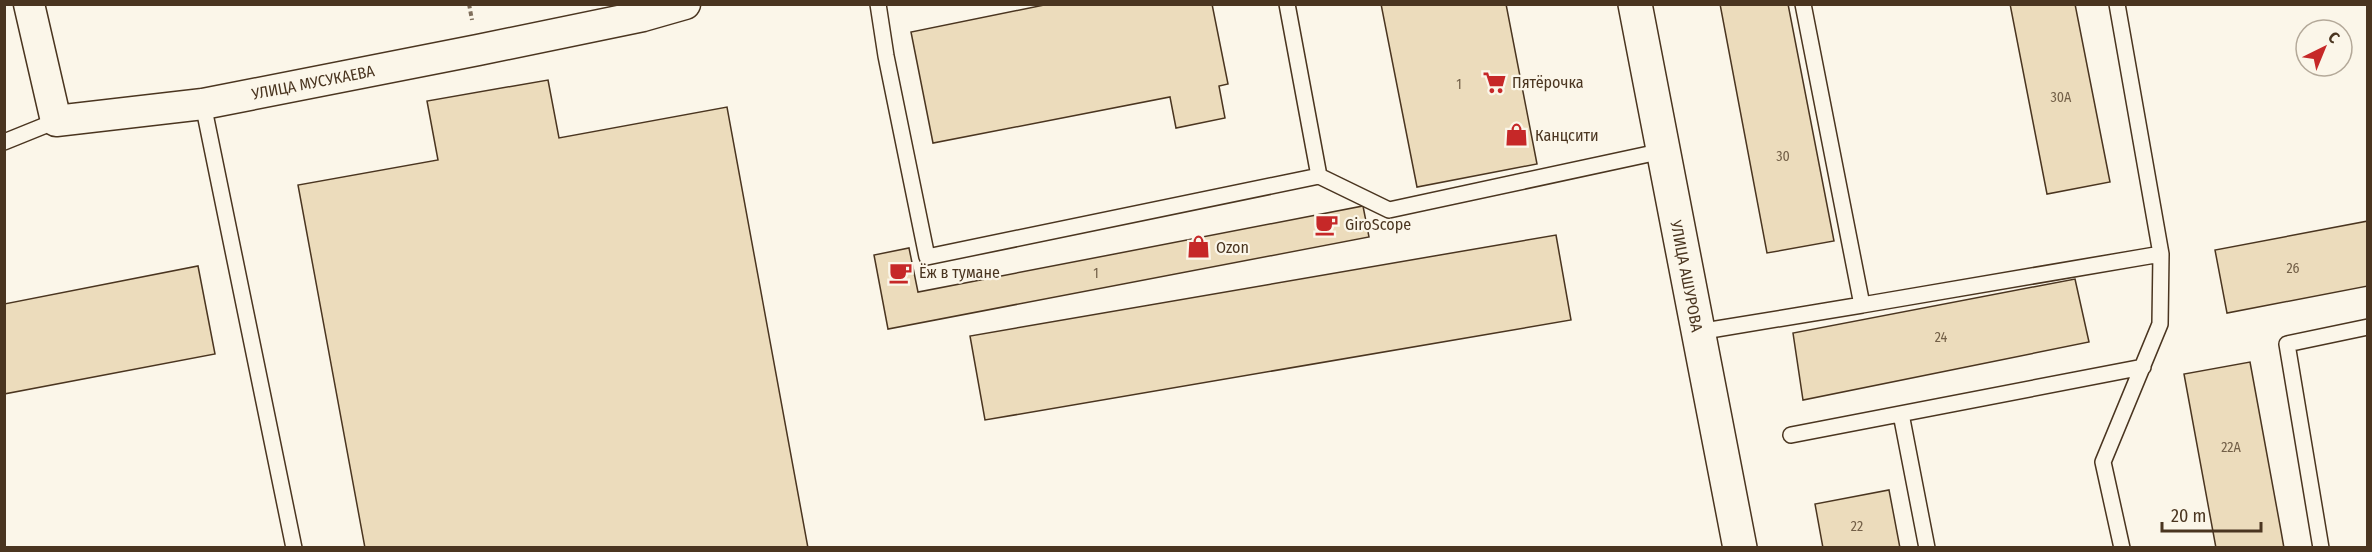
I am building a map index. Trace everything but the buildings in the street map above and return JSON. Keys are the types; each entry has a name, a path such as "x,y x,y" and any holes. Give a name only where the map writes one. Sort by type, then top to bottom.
{"street":[{"path":"29,4 56,121"},
{"name":"УЛИЦА МУСУКАЕВА","path":"56,121 203,104 643,16 685,4"},
{"name":"УЛИЦА АШУРОВА","path":"1635,4 1740,548"}],"lane":[{"path":"878,4 886,56 927,257 1319,176 1389,210 1663,151"},
{"path":"1287,4 1319,176"},
{"path":"1803,4 1862,305"},
{"path":"2117,4 2161,254 2160,324 2103,462 2122,548"},
{"path":"203,104 294,548"},
{"path":"4,142 56,121"},
{"path":"1698,332 2161,254"},
{"path":"2321,548 2287,344 2367,327"},
{"path":"1791,435 2143,367"},
{"path":"1901,414 1927,548"}],"place":[{"name":"Пятёрочка","path":"1494,82"},
{"name":"Канцсити","path":"1517,135"},
{"name":"GiroScope","path":"1327,224"},
{"name":"Ozon","path":"1198,247"},
{"name":"Ёж в тумане","path":"901,272"}]}
